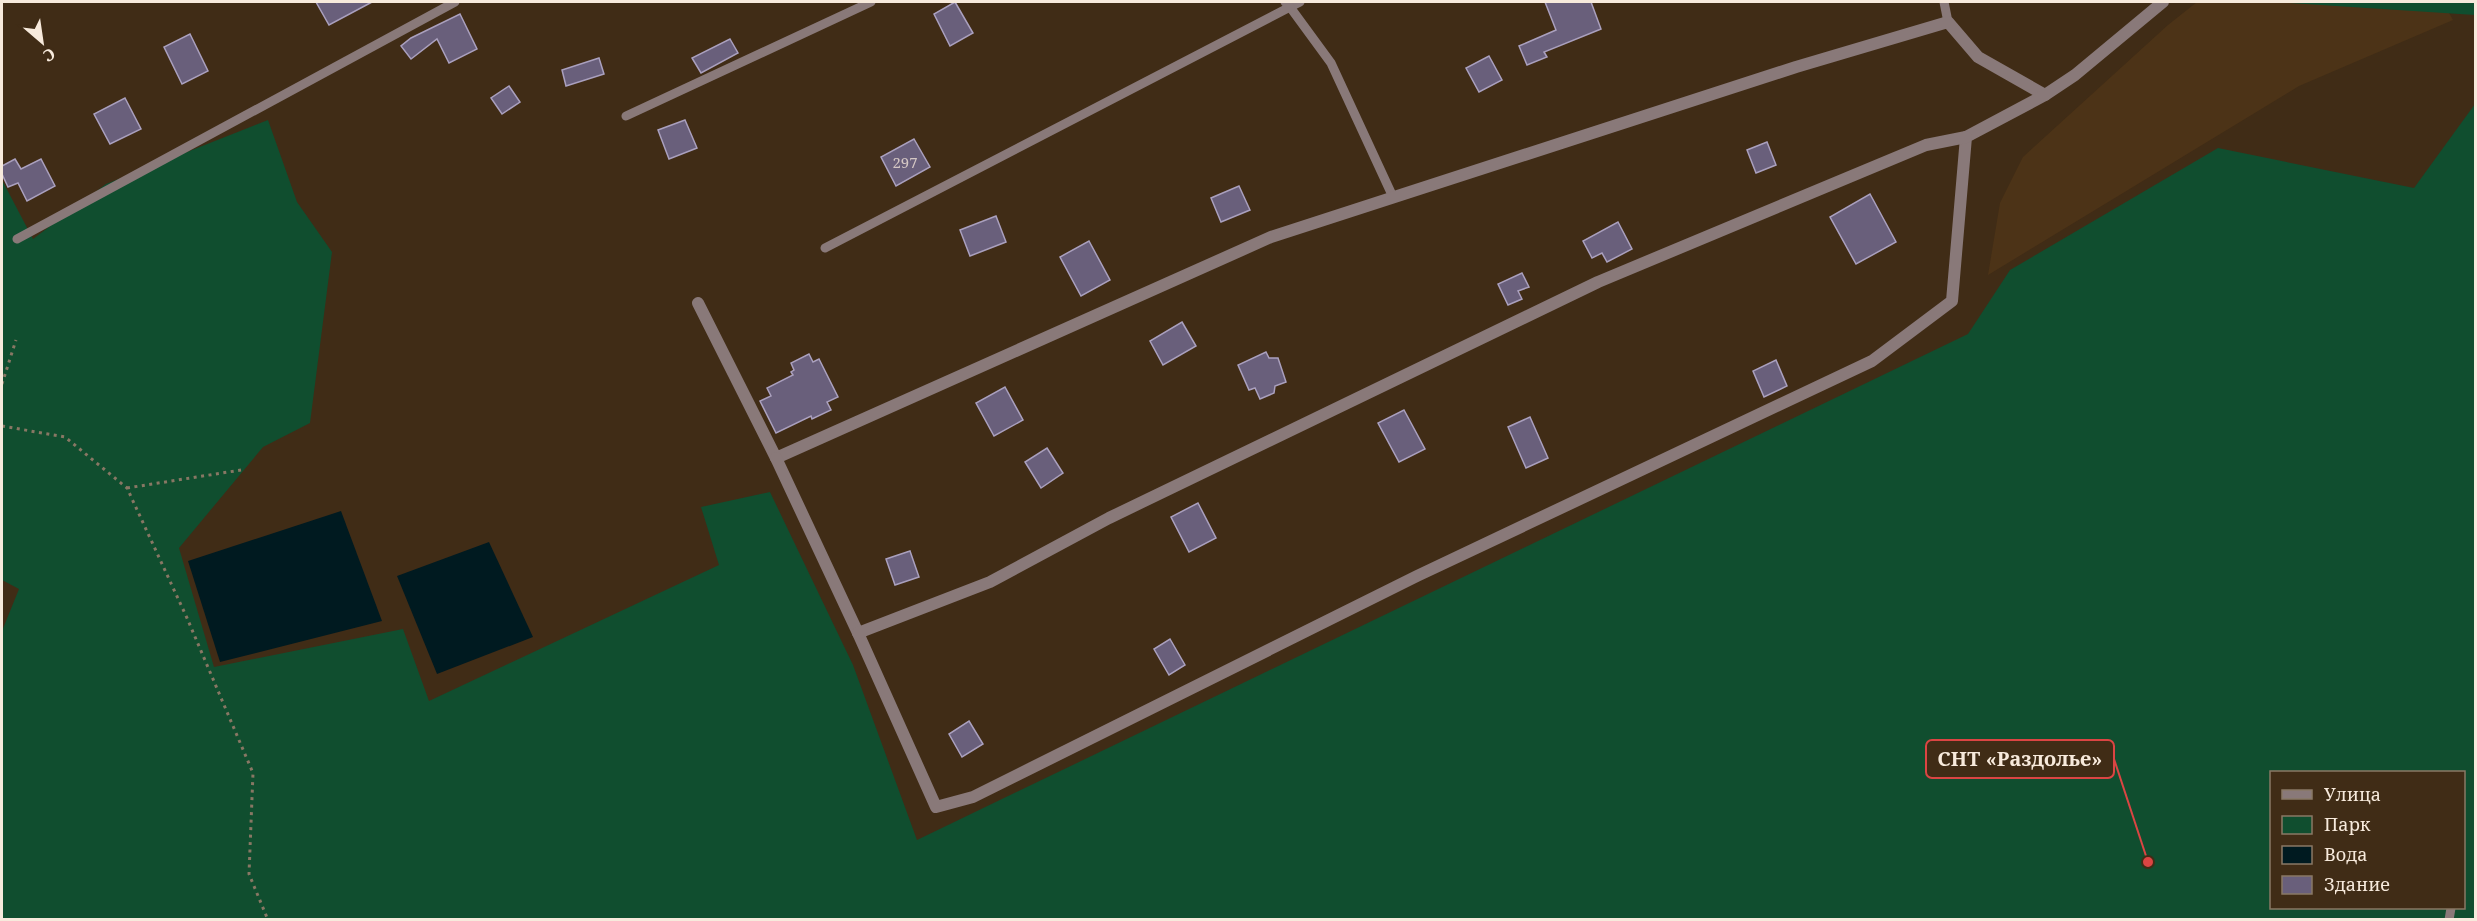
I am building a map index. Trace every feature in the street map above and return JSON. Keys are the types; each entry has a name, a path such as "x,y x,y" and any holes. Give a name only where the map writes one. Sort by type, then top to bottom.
{"street":[{"path":"858,633 990,582 1109,518 1598,282 1926,145 1966,137 2045,95 2075,75 2163,2"},
{"path":"776,458 1272,237 1796,67 1948,22 1978,57 2045,95"},
{"path":"698,303 776,458 936,807 973,797 1417,576 1872,361 1952,301 1966,137"}],"lane":[{"path":"17,239 438,5 455,2"},
{"path":"626,116 871,2"},
{"path":"825,248 1287,4 1300,2"},
{"path":"1944,2 1948,22"},
{"path":"1287,4 1331,63 1393,197"}],"path":[{"path":"2,384 16,340"},
{"path":"2,426 65,437 127,488 187,618 253,772 249,874 268,920"},
{"path":"127,488 241,470"}],"shaded area":[{"path":"2197,2 2443,2 2453,20 2299,86 1988,275 2000,203 2023,157 2168,25"}],"green space":[{"path":"2275,2 2475,2 2475,15"},
{"path":"2475,104 2475,919 2,919 2,631 19,589 2,580 2,180 33,239 106,184 268,120 297,202 332,252 310,423 263,447 179,548 214,667 403,629 429,701 719,565 701,507 770,492 853,665 917,840 1968,334 2010,270 2218,148 2414,188"}],"water":[{"path":"341,511 382,621 220,662 188,561"},
{"path":"489,542 533,637 437,674 397,576"}],"building":[{"path":"316,2 372,2 329,25"},
{"path":"955,2 973,33 950,46 934,14"},
{"path":"1545,2 1591,2 1601,29 1544,52 1547,57 1527,65 1519,46 1556,30"},
{"path":"460,14 477,49 449,63 437,39 411,59 401,46 411,38"},
{"path":"190,34 208,71 182,84 164,47"},
{"path":"730,39 738,53 701,73 692,58"},
{"path":"1489,56 1502,80 1479,92 1466,68"},
{"path":"599,58 604,74 566,86 562,70"},
{"path":"509,86 520,102 502,114 491,98"},
{"path":"125,98 141,129 110,144 94,114"},
{"path":"685,120 697,148 669,159 658,130"},
{"path":"914,139 930,167 896,186 881,157"},
{"path":"1767,142 1776,165 1756,173 1747,150"},
{"path":"15,159 21,169 41,159 55,186 27,201 18,183 8,187 2,174 2,166"},
{"path":"1239,186 1250,210 1221,222 1211,198"},
{"path":"1870,194 1896,242 1856,264 1830,217"},
{"path":"996,216 1006,242 970,256 960,230"},
{"path":"1618,222 1632,249 1607,262 1602,253 1592,258 1583,241"},
{"path":"1089,241 1110,280 1081,296 1060,257"},
{"path":"1522,273 1529,287 1518,291 1522,299 1508,305 1498,284"},
{"path":"1182,322 1196,346 1163,365 1150,341"},
{"path":"1266,352 1269,358 1278,358 1286,382 1275,386 1274,393 1260,399 1255,388 1249,390 1238,365"},
{"path":"809,354 813,362 819,359 838,397 827,402 831,410 812,419 811,416 776,433 760,401 771,396 767,388 793,375 791,372 794,370 791,363"},
{"path":"1776,360 1787,386 1764,397 1753,371"},
{"path":"1005,387 1023,420 994,436 976,403"},
{"path":"1404,410 1425,449 1399,462 1378,423"},
{"path":"1530,417 1548,458 1526,468 1508,427"},
{"path":"1047,448 1063,473 1041,488 1025,462"},
{"path":"1198,503 1216,538 1189,552 1171,517"},
{"path":"910,551 919,577 895,585 886,559"},
{"path":"1170,639 1185,665 1169,675 1154,649"},
{"path":"969,721 983,744 962,757 949,734"}],"place":[{"name":"СНТ «Раздолье»","path":"2148,862"}]}
